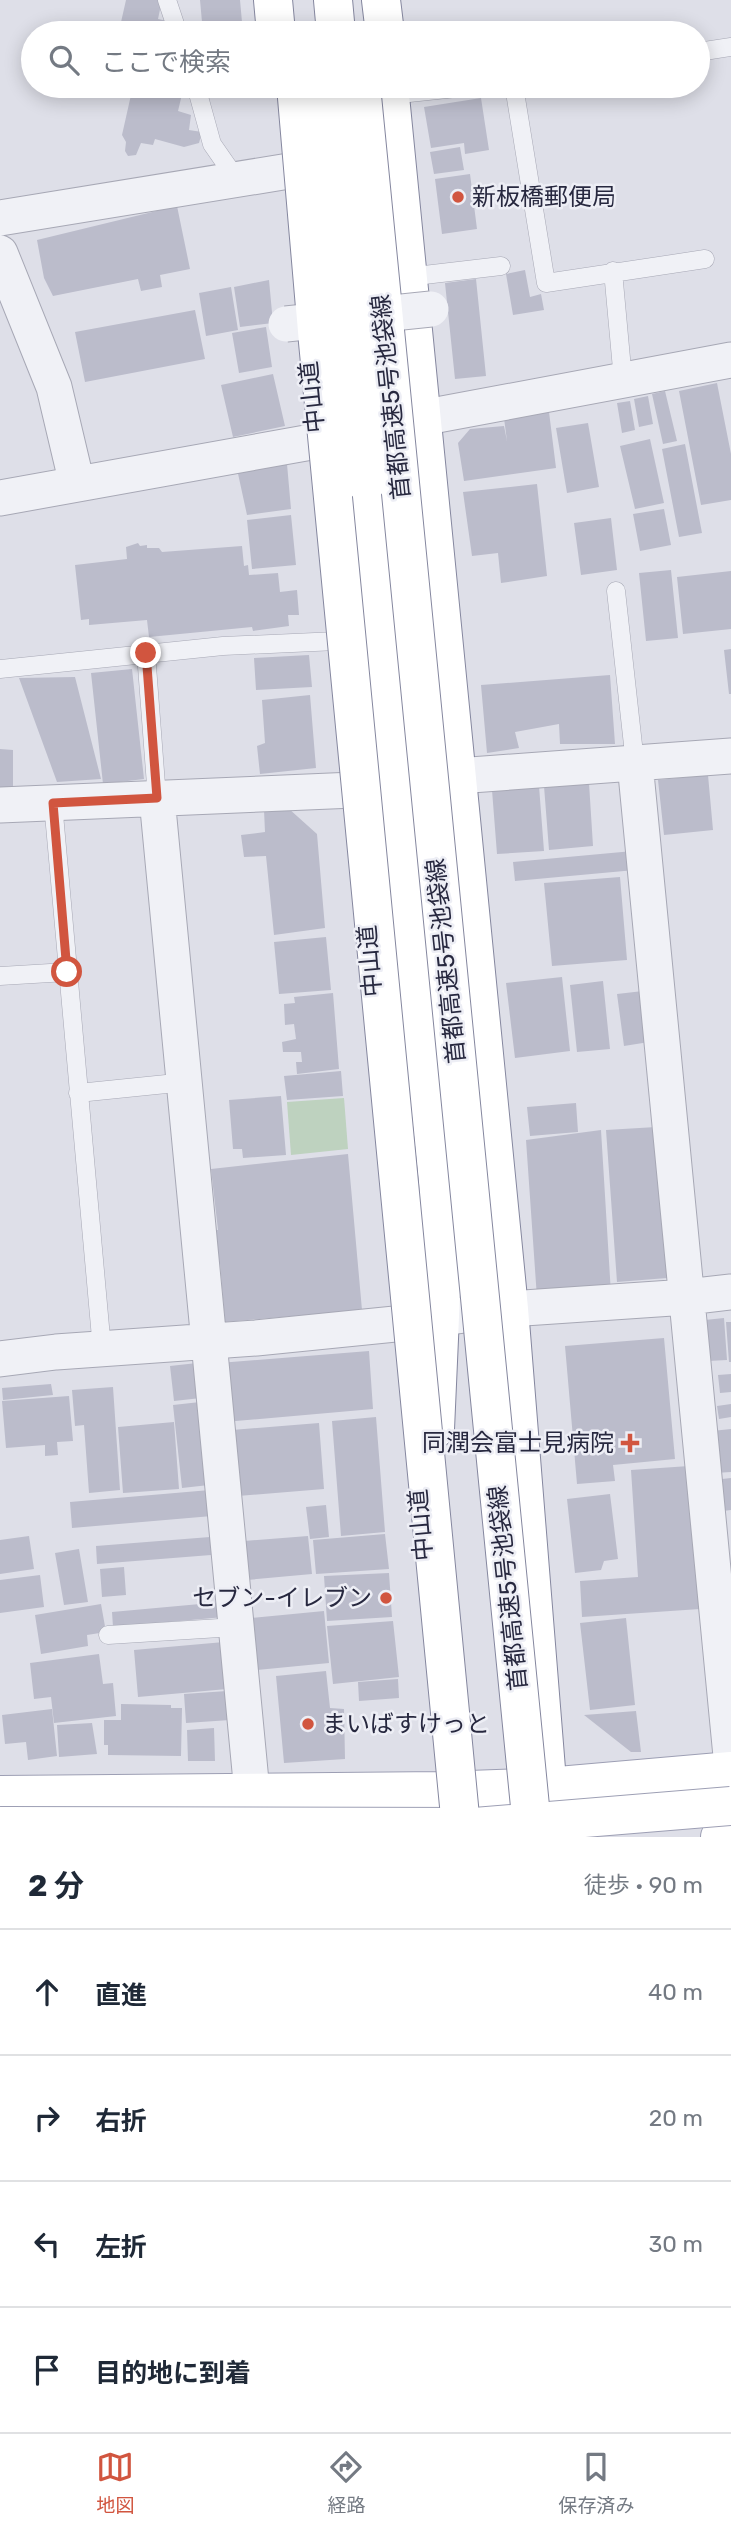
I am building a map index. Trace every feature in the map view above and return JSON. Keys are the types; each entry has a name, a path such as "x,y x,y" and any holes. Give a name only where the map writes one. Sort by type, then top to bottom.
{"main road":[{"path":"273,0 275,21"},
{"path":"289,0 291,21"},
{"path":"332,0 333,21"},
{"path":"353,0 355,21"},
{"path":"382,0 383,21"},
{"name":"中山道","path":"282,98 354,790 422,1321 427,1597 447,1837"},
{"path":"297,98 318,342 462,1837"},
{"path":"334,98 337,201 439,1183 442,1271 422,1321"},
{"path":"343,98 367,331 421,418"},
{"path":"381,98 407,277 457,776 509,1309 552,1837"},
{"name":"首都高速5号池袋線","path":"381,98 533,1837"},
{"path":"0,1795 442,1791 547,1787 731,1771"},
{"path":"0,1826 475,1827 731,1806"},
{"path":"720,1837 731,1836"}],"street":[{"path":"0,218 289,172"},
{"path":"0,253 54,387 77,484"},
{"path":"286,324 431,309"},
{"path":"0,498 731,360"},
{"path":"457,776 731,756"},
{"path":"635,763 731,1756"},
{"path":"0,805 354,790"},
{"path":"157,798 252,1792"},
{"path":"0,1359 422,1321 509,1309 731,1292"}],"lane":[{"path":"167,0 174,21"},
{"path":"710,50 731,47"},
{"path":"199,98 212,144 237,180"},
{"path":"516,98 546,283 705,259"},
{"path":"407,277 501,266"},
{"path":"613,271 623,380"},
{"path":"616,591 635,763"},
{"path":"0,668 223,646 337,641"},
{"path":"146,653 157,798"},
{"path":"53,803 102,1349"},
{"path":"0,976 67,972"},
{"path":"78,1093 186,1082"},
{"path":"108,1635 236,1627"}],"green space":[{"path":"344,1098 348,1149 291,1155 287,1102"}],"building":[{"path":"126,0 162,0 158,19 167,21 121,21"},
{"path":"200,0 240,0 242,21 202,21"},
{"path":"130,98 181,98 178,111 191,115 189,130 202,132 199,143 184,147 155,139 153,145 141,143 136,155 128,156 122,135"},
{"path":"481,98 489,150 465,154 464,143 431,148 424,107"},
{"path":"460,147 464,170 434,174 430,152"},
{"path":"470,174 477,229 442,234 435,179"},
{"path":"177,206 190,269 160,275 162,287 141,291 138,279 53,296 44,278 37,240"},
{"path":"525,270 530,297 541,294 544,310 513,315 506,274"},
{"path":"476,279 486,376 455,379 445,283"},
{"path":"269,280 273,323 240,327 234,287"},
{"path":"231,287 238,330 206,336 199,293"},
{"path":"195,310 205,359 85,382 75,332"},
{"path":"266,327 272,367 239,373 232,333"},
{"path":"273,374 285,426 233,437 221,385"},
{"path":"717,383 731,454 731,500 701,505 679,391"},
{"path":"665,391 677,441 663,444 652,394"},
{"path":"648,396 653,424 639,427 634,399"},
{"path":"630,401 635,430 622,433 617,403"},
{"path":"549,412 556,468 464,481 458,443 470,429 504,426 507,441 504,418"},
{"path":"588,423 599,487 567,493 556,428"},
{"path":"650,439 664,503 635,509 620,446"},
{"path":"685,444 702,533 679,537 662,449"},
{"path":"287,464 291,509 247,515 237,469"},
{"path":"537,484 547,576 501,583 498,553 472,556 463,492"},
{"path":"664,509 671,545 640,551 633,514"},
{"path":"291,515 296,565 252,569 247,520"},
{"path":"611,518 617,570 581,575 574,523"},
{"path":"138,543 140,546 147,545 147,548 159,548 162,552 242,546 244,566 248,565 249,575 278,573 280,592 297,590 299,615 288,615 289,626 253,631 252,627 149,637 147,620 89,625 89,619 81,620 75,565 127,559 126,547"},
{"path":"671,570 678,638 646,641 639,573"},
{"path":"731,571 731,629 683,634 677,577"},
{"path":"731,649 731,694 729,694 724,650"},
{"path":"309,655 312,687 256,690 254,658"},
{"path":"132,669 144,779 103,784 91,673"},
{"path":"610,675 615,744 560,744 559,724 515,732 519,748 487,753 481,685"},
{"path":"75,677 101,779 57,782 19,678"},
{"path":"310,695 316,768 260,774 257,746 265,743 262,700"},
{"path":"0,749 13,750 13,790 0,790"},
{"path":"708,775 713,830 664,835 658,780"},
{"path":"589,783 593,846 549,850 544,786"},
{"path":"539,786 544,851 497,854 492,790"},
{"path":"288,808 317,834 325,928 274,935 266,856 244,857 241,835 265,832 264,810"},
{"path":"633,851 635,870 515,881 513,862"},
{"path":"620,877 627,960 552,966 544,883"},
{"path":"326,937 331,990 279,994 274,942"},
{"path":"562,977 570,1051 515,1058 506,983"},
{"path":"603,981 610,1049 577,1052 570,985"},
{"path":"643,991 649,1042 624,1046 617,994"},
{"path":"333,993 339,1069 297,1074 296,1062 302,1062 301,1052 283,1052 282,1042 296,1039 294,1024 285,1025 284,1004 295,1003 294,997"},
{"path":"341,1071 343,1096 287,1100 284,1076"},
{"path":"281,1096 286,1155 243,1158 242,1149 233,1149 229,1100"},
{"path":"576,1103 578,1132 530,1136 527,1107"},
{"path":"656,1127 667,1278 617,1282 606,1130"},
{"path":"601,1130 611,1294 537,1298 526,1140"},
{"path":"348,1154 362,1310 225,1322 220,1263 214,1263 212,1230 218,1230 211,1169"},
{"path":"724,1318 727,1360 708,1361 705,1320"},
{"path":"726,1322 731,1322 731,1362 729,1362"},
{"path":"664,1338 675,1459 613,1465 615,1481 577,1484 565,1346"},
{"path":"369,1351 373,1409 224,1422 219,1363"},
{"path":"197,1363 201,1398 174,1401 170,1366"},
{"path":"731,1374 731,1392 720,1393 718,1375"},
{"path":"51,1384 53,1395 3,1400 2,1388"},
{"path":"113,1387 120,1490 89,1493 84,1425 75,1426 72,1390"},
{"path":"69,1396 73,1441 57,1442 58,1455 45,1456 45,1445 6,1448 2,1401"},
{"path":"200,1402 209,1485 182,1488 173,1405"},
{"path":"731,1404 731,1417 719,1419 717,1406"},
{"path":"376,1417 385,1532 341,1536 332,1421"},
{"path":"174,1422 179,1489 123,1493 118,1427"},
{"path":"319,1423 324,1489 238,1496 232,1430"},
{"path":"731,1429 731,1472 715,1473 712,1431"},
{"path":"689,1466 700,1609 582,1617 580,1581 638,1577 631,1470"},
{"path":"731,1478 731,1510 723,1511 722,1479"},
{"path":"210,1490 212,1516 72,1528 70,1502"},
{"path":"610,1494 618,1559 604,1561 601,1570 575,1573 567,1499"},
{"path":"326,1505 329,1537 310,1539 306,1507"},
{"path":"385,1534 389,1569 316,1574 313,1540"},
{"path":"29,1536 34,1569 0,1574 0,1540"},
{"path":"308,1536 312,1574 247,1580 244,1541"},
{"path":"210,1537 211,1555 97,1564 96,1546"},
{"path":"79,1549 88,1602 64,1605 55,1553"},
{"path":"124,1567 126,1595 102,1597 100,1569"},
{"path":"389,1573 392,1617 327,1621 324,1576"},
{"path":"40,1575 44,1607 0,1613 0,1580"},
{"path":"222,1602 224,1617 113,1627 112,1612"},
{"path":"101,1604 106,1632 87,1635 88,1646 41,1654 35,1615"},
{"path":"324,1611 329,1663 257,1670 251,1618"},
{"path":"626,1618 635,1705 590,1710 580,1623"},
{"path":"393,1621 399,1677 333,1684 327,1626"},
{"path":"224,1642 227,1689 138,1697 134,1650"},
{"path":"99,1654 103,1684 113,1683 116,1716 54,1723 51,1697 34,1699 30,1663"},
{"path":"326,1671 330,1708 344,1709 345,1759 284,1763 276,1676"},
{"path":"398,1679 399,1698 359,1701 358,1682"},
{"path":"227,1691 230,1720 186,1723 184,1694"},
{"path":"121,1704 171,1705 171,1708 182,1708 181,1756 108,1755 108,1745 104,1745 104,1720 121,1720"},
{"path":"52,1709 57,1756 28,1760 26,1742 5,1744 2,1715"},
{"path":"636,1711 641,1752 631,1752 584,1715"},
{"path":"92,1723 97,1754 59,1757 57,1725"},
{"path":"214,1728 215,1761 188,1761 187,1730"}],"place":[{"name":"新板橋郵便局","path":"458,197"},
{"name":"同潤会富士見病院","path":"630,1443"},
{"name":"セブン-イレブン","path":"386,1598"},
{"name":"まいばすけっと","path":"308,1724"}],"route":[{"path":"67,972 53,803 157,798 146,653"}]}
